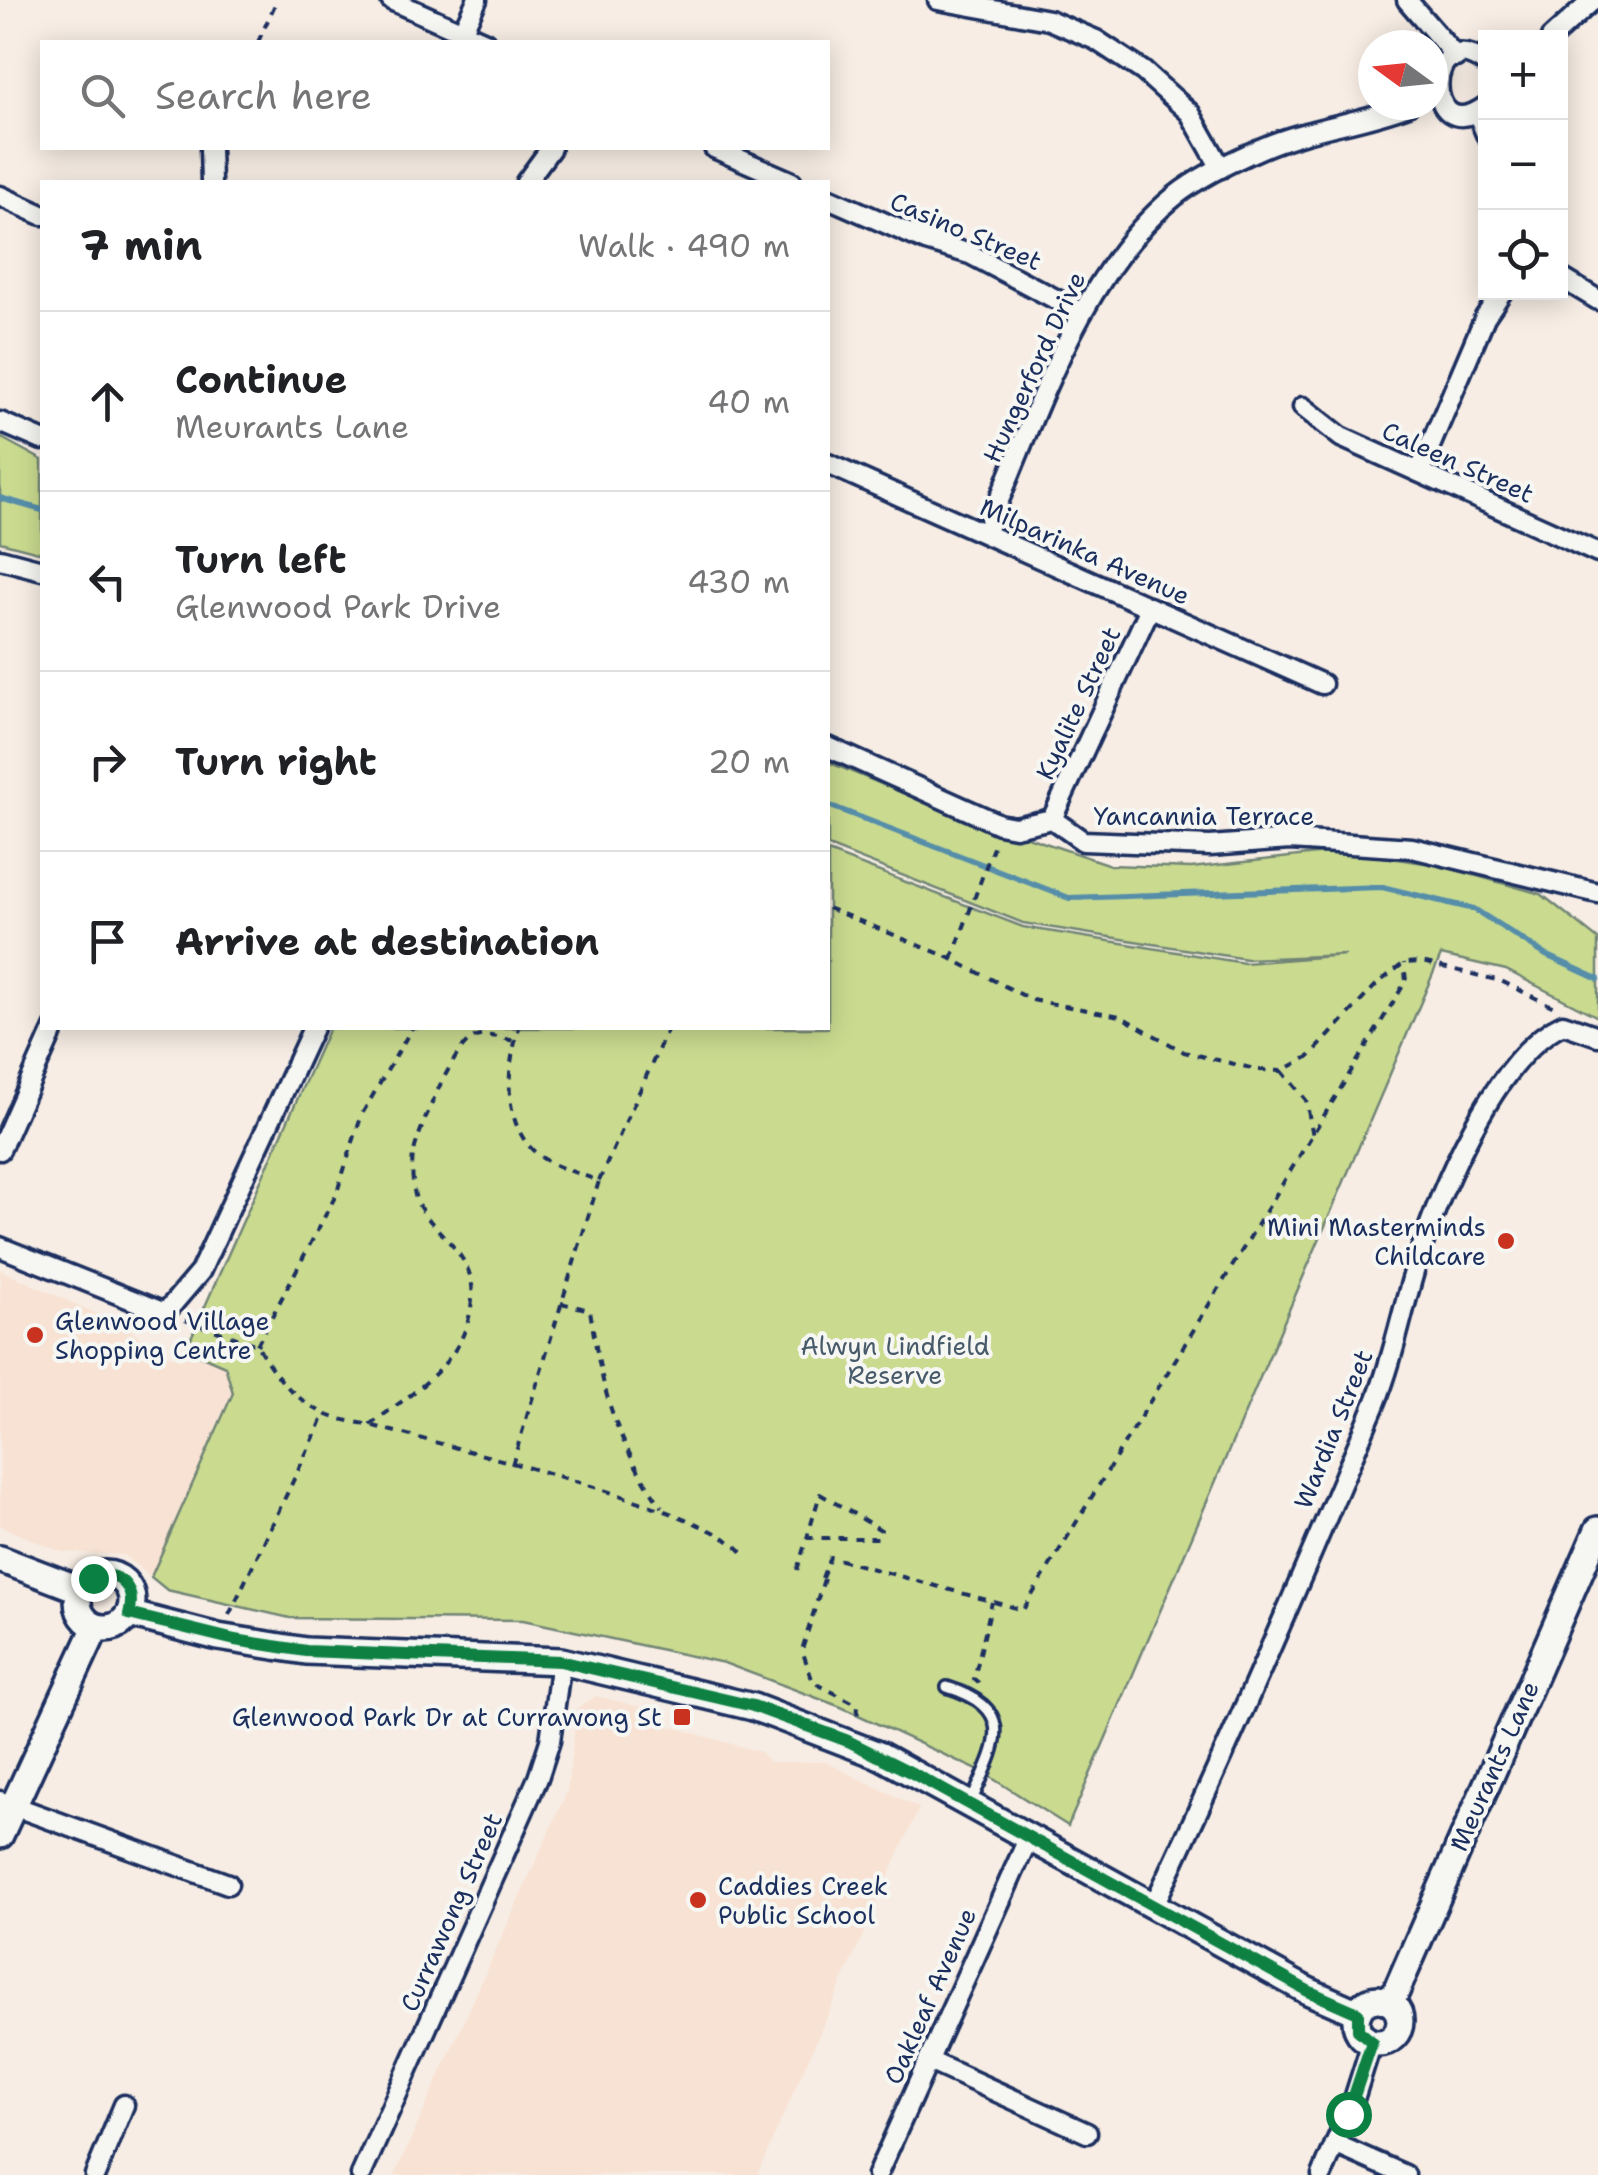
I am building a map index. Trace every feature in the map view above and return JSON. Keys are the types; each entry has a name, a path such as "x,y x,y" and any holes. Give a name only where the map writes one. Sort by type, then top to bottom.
{"street":[{"path":"392,0 480,40"},
{"path":"462,32 477,0"},
{"path":"938,0 1050,20 1096,40 1143,71 1190,113 1221,168"},
{"path":"1407,0 1456,57"},
{"path":"1559,30 1593,0"},
{"path":"1448,63 1456,57 1478,60"},
{"path":"1448,106 1457,114 1478,110"},
{"name":"Hungerford Drive","path":"985,533 1082,313 1108,268 1138,232 1175,196 1221,168 1266,146 1358,119"},
{"path":"210,150 211,180"},
{"path":"527,180 550,150"},
{"path":"719,150 787,180"},
{"path":"0,196 40,214"},
{"name":"Casino Street","path":"830,199 926,241 970,254 1082,313"},
{"path":"1568,282 1598,300"},
{"path":"1419,472 1497,300"},
{"name":"Caleen Street","path":"1303,407 1342,437 1598,553"},
{"path":"0,422 40,439"},
{"name":"Milparinka Avenue","path":"830,465 1322,684"},
{"path":"0,558 40,569"},
{"name":"Kyalite Street","path":"1052,820 1150,608"},
{"path":"830,748 1000,824 1015,828 1052,820"},
{"name":"Yancannia Terrace","path":"1052,820 1083,841 1210,846 1290,840 1412,848 1598,893"},
{"path":"1563,1024 1598,1036"},
{"name":"Wardia Street","path":"1154,1905 1377,1398 1417,1262 1466,1146 1514,1063 1540,1034 1563,1024"},
{"path":"0,1150 53,1030"},
{"path":"0,1246 165,1313 200,1272 312,1030"},
{"name":"Meurants Lane","path":"1391,2003 1598,1530"},
{"path":"0,1559 81,1590"},
{"path":"93,1578 119,1578 130,1590 129,1614 118,1625 96,1627 82,1616 81,1590 93,1578"},
{"path":"129,1614 235,1640 306,1651 560,1661 691,1689 799,1722 881,1756 1308,1991 1358,2013"},
{"path":"0,1835 6,1804 96,1627"},
{"name":"Currawong Street","path":"361,2175 538,1778 550,1741 560,1661"},
{"path":"6,1804 228,1884"},
{"name":"Oakleaf Avenue","path":"876,2175 1029,1837"},
{"path":"1370,2000 1391,2003 1399,2014 1399,2029 1389,2040 1372,2042 1358,2030 1358,2013 1370,2000"},
{"path":"1322,2175 1372,2042"},
{"path":"930,2061 1087,2133"},
{"path":"95,2175 124,2105"},
{"path":"1335,2144 1405,2175"}],"lane":[{"path":"947,1687 975,1696 992,1712 998,1731 970,1805"}],"path":[{"path":"259,40 277,0"},
{"path":"952,960 991,854"},
{"path":"830,909 952,960 1032,1000 1120,1016 1184,1052 1282,1071 1310,1056 1376,984 1404,962 1422,962 1500,981 1550,1002 1563,1024"},
{"path":"855,1726 858,1705 813,1682 802,1650 830,1557 1023,1610 1313,1140 1406,981 1404,962"},
{"path":"257,1345 336,1196 362,1114 411,1030"},
{"path":"518,1030 507,1086 517,1125 540,1157 599,1181"},
{"path":"512,1465 599,1181 667,1030"},
{"path":"370,1425 443,1370 464,1338 473,1296 457,1247 417,1202 412,1158 447,1072 468,1041 483,1035 515,1040"},
{"path":"1282,1071 1306,1100 1313,1140"},
{"path":"560,1304 590,1310 613,1422 628,1459 662,1507"},
{"path":"165,1313 257,1345 276,1378 325,1414 662,1507 729,1538 741,1546 746,1557"},
{"path":"229,1615 325,1414"},
{"path":"797,1570 820,1494 881,1530 878,1538 807,1538"}],"shaded area":[{"path":"0,1270 128,1328 157,1350 181,1360 186,1349 225,1366 233,1393 151,1577 123,1555 62,1552 0,1526"},
{"name":"Caddies Creek Public School","path":"596,1696 645,1708 658,1723 760,1752 769,1762 825,1762 919,1808 757,2175 395,2175 567,1792 577,1709"}],"green space":[{"path":"0,437 40,459 40,552 0,542"},
{"name":"Alwyn Lindfield Reserve","path":"830,763 930,804 1110,865 1191,868 1343,851 1438,865 1541,894 1598,939 1598,1017 1506,970 1441,955 1068,1826 984,1773 841,1707 724,1663 523,1620 290,1618 167,1590 151,1577 233,1393 225,1366 186,1349 328,1030 830,1030 830,853 1023,927 1244,963 1346,955 1246,959 1023,923 830,847"}],"waterway":[{"path":"0,498 40,509"},
{"path":"830,806 1069,898 1382,887 1474,909 1546,955 1598,979"}],"place":[{"name":"Mini Masterminds Childcare","path":"1506,1241"},
{"name":"Glenwood Village Shopping Centre","path":"35,1335"},
{"name":"Glenwood Park Dr at Currawong St","path":"682,1717"},
{"name":"Caddies Creek Public School","path":"698,1900"}],"route":[{"path":"93,1578 110,1575 125,1583 132,1598 129,1614 218,1636 306,1651 512,1656 560,1661 622,1672 753,1706 848,1741 1308,1991 1358,2013 1358,2030 1372,2042 1348,2114"}]}
